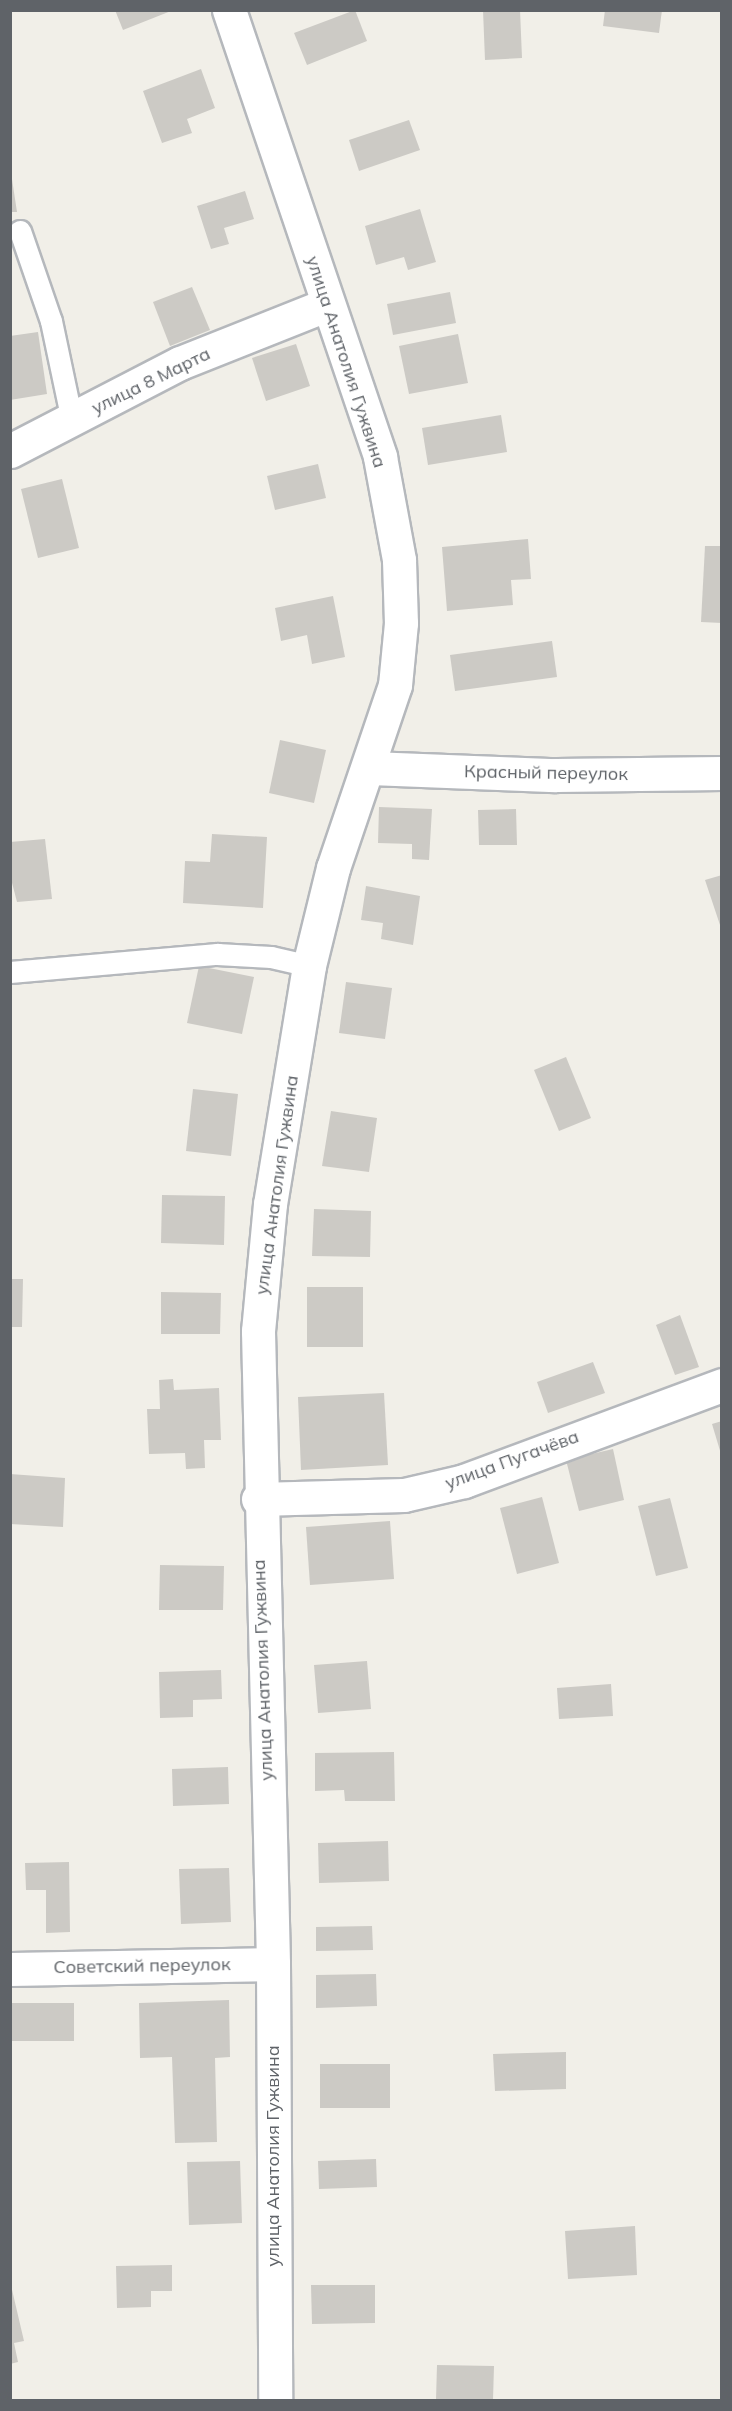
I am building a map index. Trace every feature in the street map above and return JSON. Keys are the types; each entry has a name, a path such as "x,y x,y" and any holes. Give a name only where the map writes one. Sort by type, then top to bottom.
{"street":[{"name":"улица Анатолия Гужвина","path":"229,10 380,457 399,560 401,623 394,684 370,768 333,868 309,966 270,1204 258,1331 258,1499 273,1964 274,2400"},
{"name":"улица 8 Марта","path":"10,451 72,421 180,363 328,304"},
{"name":"Красный переулок","path":"370,768 556,776 719,772"},
{"name":"улица Пугачёва","path":"258,1499 404,1495 464,1481 722,1385"},
{"name":"Советский переулок","path":"10,1969 273,1964"}],"lane":[{"path":"20,231 51,321 72,421"},
{"path":"10,972 217,954 271,957 309,966"}],"building":[{"path":"115,10 171,10 171,11 123,30"},
{"path":"355,10 367,41 307,65 294,33"},
{"path":"483,10 520,10 522,58 485,60"},
{"path":"605,10 662,10 659,33 603,26"},
{"path":"201,69 215,108 187,119 192,133 162,143 143,91"},
{"path":"409,120 420,150 359,171 349,140"},
{"path":"10,166 17,212 10,212"},
{"path":"245,191 254,219 224,228 229,244 211,249 197,206"},
{"path":"420,209 436,262 408,270 404,257 376,265 365,226"},
{"path":"192,287 210,330 170,346 153,302"},
{"path":"450,292 456,323 393,335 387,304"},
{"path":"38,332 47,394 10,400 10,336"},
{"path":"458,334 468,383 409,394 399,346"},
{"path":"296,344 310,386 266,401 252,358"},
{"path":"501,415 507,452 428,465 422,428"},
{"path":"318,464 326,498 275,510 267,476"},
{"path":"62,479 79,548 38,558 21,489"},
{"path":"528,539 531,579 511,580 513,605 447,611 442,547"},
{"path":"705,546 722,546 722,623 701,622"},
{"path":"333,596 345,657 312,664 307,635 281,641 275,608"},
{"path":"552,641 557,677 455,691 450,655"},
{"path":"280,740 326,750 314,803 269,793"},
{"path":"379,807 432,809 429,860 412,859 412,844 378,843"},
{"path":"516,809 517,845 479,845 478,810"},
{"path":"212,834 267,837 263,908 183,903 185,861 210,862"},
{"path":"45,839 52,899 17,902 10,875 10,842"},
{"path":"722,875 722,928 721,928 705,880"},
{"path":"366,886 420,896 413,945 381,939 383,923 361,920"},
{"path":"199,966 254,977 242,1034 187,1023"},
{"path":"346,982 392,988 385,1039 339,1033"},
{"path":"566,1057 591,1118 559,1131 534,1070"},
{"path":"193,1089 238,1094 231,1156 186,1151"},
{"path":"331,1111 377,1118 369,1172 322,1166"},
{"path":"162,1195 225,1196 224,1245 161,1243"},
{"path":"314,1209 371,1211 370,1257 312,1256"},
{"path":"10,1279 23,1279 22,1327 10,1327"},
{"path":"307,1287 363,1287 363,1347 307,1347"},
{"path":"161,1292 221,1293 220,1334 161,1334"},
{"path":"680,1315 699,1367 675,1375 656,1325"},
{"path":"593,1362 605,1393 548,1413 537,1382"},
{"path":"173,1379 174,1390 219,1388 221,1440 204,1440 205,1468 186,1469 185,1453 149,1454 147,1409 160,1409 159,1380"},
{"path":"384,1393 388,1465 301,1470 298,1397"},
{"path":"722,1421 722,1454 721,1454 712,1424"},
{"path":"613,1449 624,1500 579,1511 566,1460"},
{"path":"10,1474 65,1478 63,1527 10,1524"},
{"path":"542,1497 559,1563 517,1574 500,1508"},
{"path":"670,1498 688,1568 656,1576 638,1506"},
{"path":"390,1521 394,1579 310,1585 306,1527"},
{"path":"160,1565 224,1566 223,1610 159,1610"},
{"path":"367,1661 371,1709 318,1713 314,1665"},
{"path":"221,1670 222,1699 193,1700 193,1717 160,1718 159,1672"},
{"path":"611,1684 613,1716 559,1719 557,1688"},
{"path":"394,1752 395,1801 345,1801 344,1790 315,1791 315,1753"},
{"path":"228,1767 229,1804 173,1806 172,1769"},
{"path":"388,1841 389,1881 319,1883 318,1843"},
{"path":"69,1862 70,1932 46,1933 46,1890 26,1890 25,1863"},
{"path":"229,1868 231,1922 181,1924 179,1869"},
{"path":"372,1926 373,1950 316,1951 316,1927"},
{"path":"376,1974 377,2006 316,2008 316,1975"},
{"path":"229,2000 230,2057 215,2058 217,2142 175,2143 172,2057 140,2058 139,2003"},
{"path":"10,2003 74,2003 74,2041 10,2041"},
{"path":"566,2052 566,2089 495,2091 493,2054"},
{"path":"320,2064 390,2064 390,2108 320,2108"},
{"path":"376,2159 377,2187 319,2189 318,2161"},
{"path":"240,2161 242,2223 189,2225 187,2162"},
{"path":"635,2226 637,2275 568,2279 565,2231"},
{"path":"172,2265 172,2291 151,2291 151,2307 117,2308 116,2266"},
{"path":"10,2281 24,2341 14,2343 18,2362 10,2364"},
{"path":"311,2285 375,2285 375,2323 312,2324"},
{"path":"437,2365 494,2366 493,2400 436,2400"}]}
